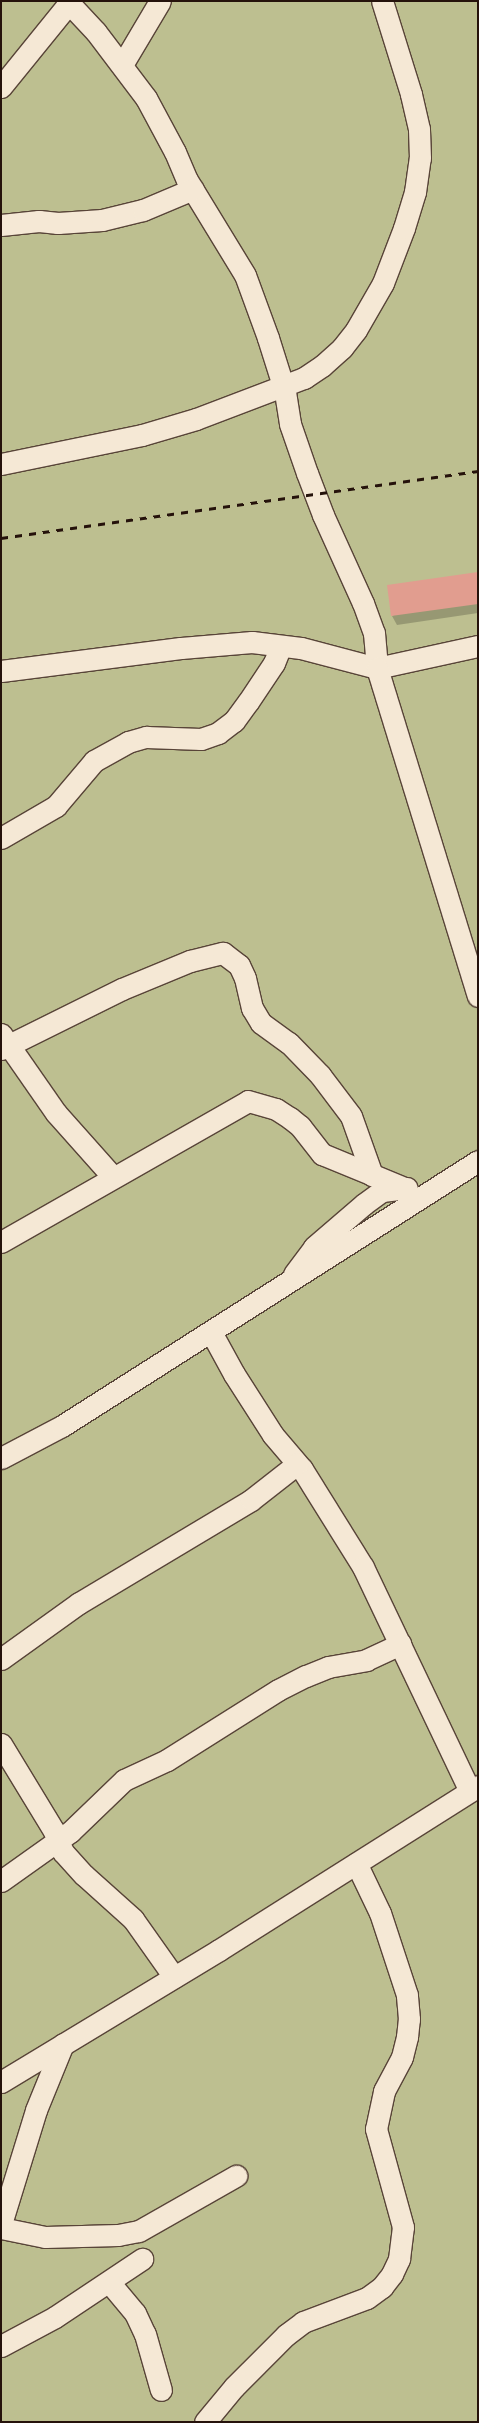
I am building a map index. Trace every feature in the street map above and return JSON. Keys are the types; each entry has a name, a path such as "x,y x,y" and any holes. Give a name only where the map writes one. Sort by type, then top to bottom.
{"street":[{"path":"122,65 160,1"},
{"path":"1,464 142,434 196,419 283,387 322,366 356,330 382,283 415,192 420,158 419,129 411,94 382,1"},
{"path":"1,87 68,2 122,65 153,111 193,190 245,275 283,387 290,424 307,474 323,515 363,603 374,634 377,668 478,996"},
{"path":"1,225 39,221 58,223 102,220 143,210 193,190"},
{"path":"1,671 181,648 252,642 301,648 377,668 478,646"},
{"path":"1,838 56,806 94,761 128,742 146,737 201,739 218,733 234,721 248,702 274,663 281,646"},
{"path":"113,1177 56,1113 4,1042 122,989 190,961 223,953 239,965 245,978 252,1008 261,1023 289,1043 320,1075 351,1116 372,1175"},
{"path":"1,1242 248,1101 276,1109 300,1126 322,1154 402,1187 431,1190"},
{"path":"1,1458 62,1426 478,1161"},
{"path":"290,1282 300,1264 330,1232 382,1191 402,1187"},
{"path":"1,2082 174,1977 474,1788 363,1567 297,1464 273,1436 234,1374 211,1332"},
{"path":"1,1659 79,1603 251,1500 297,1464"},
{"path":"1,1881 59,1841 124,1780 167,1760 278,1690 328,1668 366,1660 401,1644"},
{"path":"1,1744 71,1862 133,1919 174,1977"},
{"path":"205,2422 234,2387 286,2335 303,2322 366,2298 382,2287 399,2259 403,2227 376,2129 384,2091 402,2057 407,2038 409,2019 407,1995 380,1912 356,1863"},
{"path":"1,2224 36,2110 63,2044"},
{"path":"1,2228 45,2237 118,2235 139,2231 236,2176"},
{"path":"1,2346 55,2317 142,2259"},
{"path":"109,2282 122,2294 135,2313 145,2334 161,2390"}],"green space":[{"path":"1,1 478,1 478,2422 1,2422"}],"building":[{"path":"478,572 478,604 391,616 387,585"}],"railway":[{"path":"1,538 478,471"}]}
